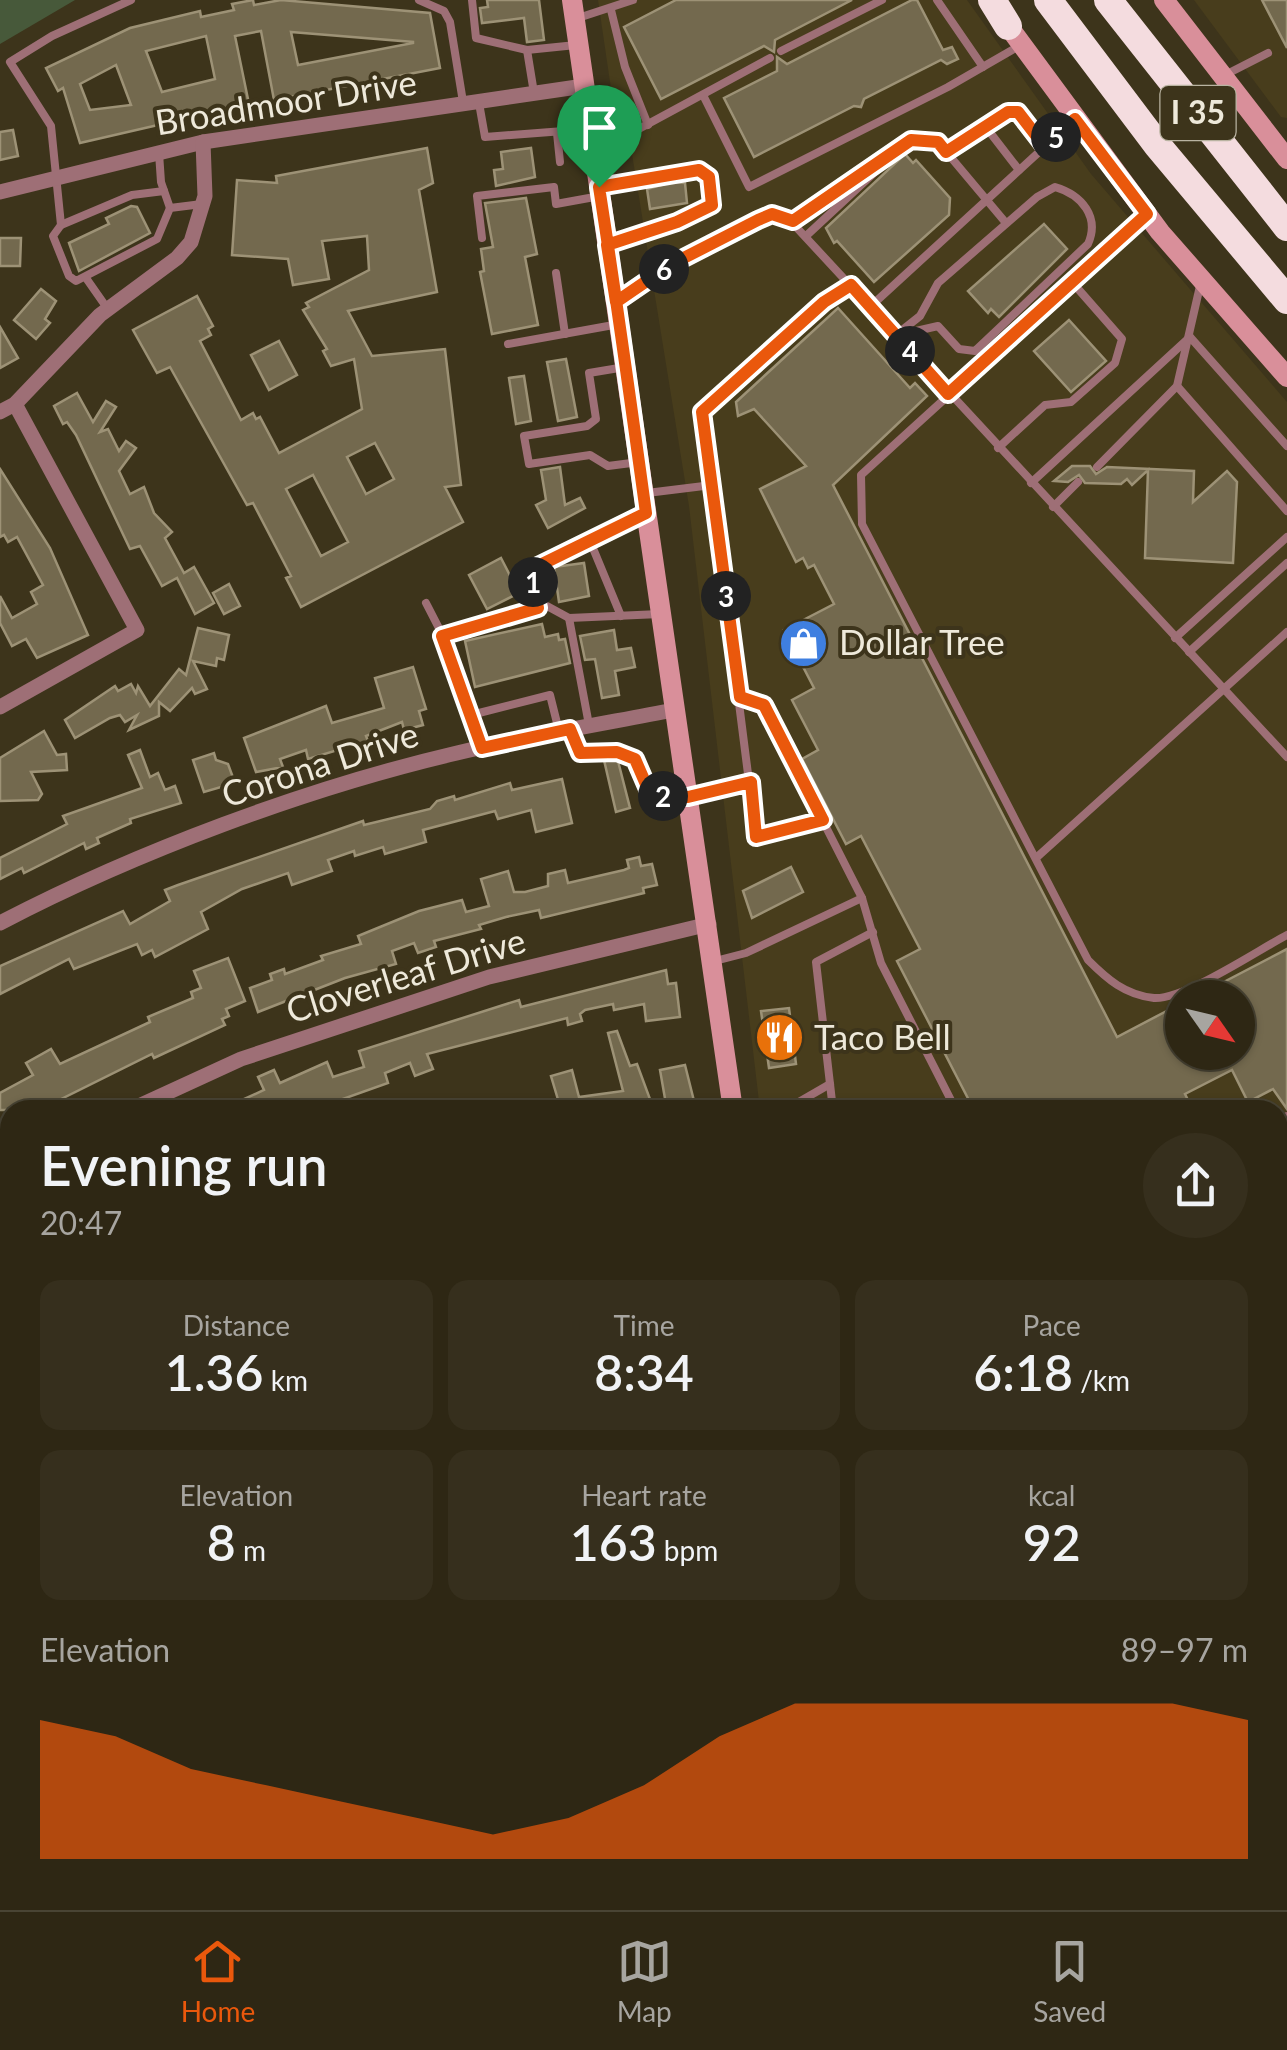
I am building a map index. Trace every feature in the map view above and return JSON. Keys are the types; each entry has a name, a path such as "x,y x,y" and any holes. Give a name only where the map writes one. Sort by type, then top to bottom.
{"highway":[{"path":"991,0 1015,35"},
{"name":"I 35","path":"1048,0 1158,146 1287,300"},
{"name":"I 35","path":"1108,0 1287,227"}],"main road":[{"path":"1164,0 1287,159"},
{"path":"574,9 732,1100"},
{"path":"1015,35 1201,282 1287,377"}],"street":[{"name":"Broadmoor Drive","path":"0,192 204,142 584,86"},
{"path":"0,707 136,630 7,408 107,308 177,258 191,242 203,204 204,142"},
{"name":"Corona Drive","path":"0,923 148,856 326,790 482,748 674,710"},
{"name":"Cloverleaf Drive","path":"152,1100 241,1059 489,977 708,924"}],"lane":[{"path":"61,225 51,126 10,62 52,36 131,0"},
{"path":"420,0 444,12 450,22 484,137 590,129"},
{"path":"472,0 476,38 528,50 578,44"},
{"path":"574,9 611,10 633,0"},
{"path":"780,51 882,0"},
{"path":"937,0 983,67"},
{"path":"611,10 625,67 648,125"},
{"path":"703,95 750,187 983,67 1015,35"},
{"path":"528,50 534,94"},
{"path":"1223,76 1268,53"},
{"path":"594,154 770,58"},
{"path":"946,152 1008,112 1018,112 1045,147"},
{"path":"871,306 1075,119"},
{"path":"986,126 1019,170"},
{"path":"557,133 560,162"},
{"path":"806,236 911,140"},
{"path":"793,221 911,140 938,142 1006,224"},
{"path":"159,153 170,208 157,239 86,278 76,281 69,276 52,236 61,225 132,195 164,191"},
{"path":"482,238 477,196 554,188 556,204 699,170 709,177 712,205 677,222 607,245"},
{"path":"899,338 924,308 926,298 938,283 1055,187 1082,202 1092,218 1094,231 1088,244 975,352 959,350 924,308"},
{"path":"170,208 203,204"},
{"path":"616,302 670,265 758,220 772,214 793,221 948,394 1287,757"},
{"path":"1147,214 860,475 862,524 1088,960 1108,981 1131,993 1158,998 1187,988 1287,935"},
{"path":"556,273 566,334"},
{"path":"86,278 107,308"},
{"path":"998,448 1045,405 1071,402 1115,362 1122,339 1072,282"},
{"path":"1097,467 1177,386 1201,282"},
{"path":"823,820 756,837 702,412 824,302 851,285"},
{"path":"508,344 618,324"},
{"path":"899,338 938,326"},
{"path":"1190,338 1287,446"},
{"path":"1031,483 1190,338"},
{"path":"625,368 589,373 596,419 586,426 524,436 529,464 590,455 608,466 638,462"},
{"path":"1177,386 1287,511"},
{"path":"1054,507 1078,482"},
{"path":"538,608 530,570 590,540 644,503 712,485"},
{"path":"1175,638 1287,538"},
{"path":"590,540 621,616"},
{"path":"1189,652 1287,562"},
{"path":"426,603 442,636 482,748"},
{"path":"442,636 548,606 569,618 660,614"},
{"path":"569,618 589,725"},
{"path":"1036,858 1287,632"},
{"path":"471,715 550,696 564,730 580,753 617,752 635,759 651,796 688,797 751,782"},
{"path":"740,697 764,705 862,898 882,962 951,1100"},
{"path":"714,961 746,953 862,898"},
{"path":"832,1100 816,962 872,932"},
{"path":"802,1100 830,1084"}],"shaded area":[{"path":"598,0 967,0 1091,174 1287,402 1287,1100 759,1100 689,506 632,154 615,116"},
{"path":"1194,0 1287,0 1287,118 1281,117"}],"green space":[{"path":"0,0 75,0 0,44"}],"building":[{"path":"281,0 430,13 440,68 274,100 261,31 235,36 249,104 80,143 63,88 58,91 46,68 130,28 200,11 201,17 234,10 232,4","holes":["291,32 413,42 413,43 298,65","206,36 215,79 162,92 146,51","116,65 131,105 90,110 80,84"]},
{"path":"487,0 539,0 544,40 527,42 524,18 482,23 480,8 488,7"},
{"path":"676,0 852,0 775,40 774,52 764,46 661,99 624,27"},
{"path":"917,0 943,50 952,47 958,59 947,64 941,60 864,99 861,107 854,106 754,157 724,98 777,71 777,57 787,64"},
{"path":"1262,0 1287,0 1287,48"},
{"path":"13,130 18,156 0,160 0,132"},
{"path":"427,148 433,183 419,190 437,292 348,311 372,356 445,349 461,485 445,487 463,522 301,607 286,578 291,576 253,503 247,505 170,367 157,373 133,330 197,296 213,326 208,329 211,335 200,341 241,420 253,413 256,419 260,417 279,453 362,409 354,359 331,366 323,351 327,349 303,310 309,307 306,303 369,270 367,236 322,241 329,279 293,285 288,259 232,255 237,180 277,183 276,176","holes":["375,443 394,479 366,494 347,457","313,475 348,542 321,556 286,489"]},
{"path":"531,148 535,177 496,186 494,170 503,169 501,152"},
{"path":"905,154 913,163 916,160 950,198 949,215 874,282 837,241 834,243 826,228"},
{"path":"672,182 685,183 687,203 650,209 647,189"},
{"path":"526,198 537,254 525,257 538,325 492,334 480,272 484,271 481,249 493,247 485,203"},
{"path":"137,207 150,233 79,271 69,243 109,224 106,218"},
{"path":"1044,224 1067,249 999,317 991,309 988,313 968,291"},
{"path":"0,238 21,238 20,266 0,266"},
{"path":"41,289 56,301 45,319 50,323 36,339 14,320"},
{"path":"838,308 910,388 915,383 927,396 833,485 1117,1037 1165,1012 1165,1070 1232,1070 1185,1094 1188,1100 969,1100 897,961 920,949 861,836 846,844 802,759 818,750 792,700 814,688 784,630 834,604 814,565 808,568 803,558 796,562 760,489 806,466 754,409 738,416 736,402"},
{"path":"1069,320 1106,361 1071,392 1034,351"},
{"path":"0,327 18,358 0,368"},
{"path":"279,341 297,375 269,390 251,355"},
{"path":"566,359 577,417 558,421 547,362"},
{"path":"524,376 531,421 516,424 509,378"},
{"path":"77,393 93,422 106,401 116,407 100,432 108,429 119,451 126,441 136,448 119,471 130,494 144,487 154,513 172,532 165,538 184,573 194,567 214,603 195,614 177,578 162,586 140,546 130,549 76,435 67,422 63,424 54,406"},
{"path":"1072,466 1090,466 1096,474 1107,467 1194,471 1193,502 1227,471 1237,482 1233,563 1145,558 1148,470 1132,485 1127,479 1121,484 1085,483 1079,475 1068,482 1054,481"},
{"path":"560,467 565,505 580,498 585,508 548,528 536,505 546,500 541,470"},
{"path":"0,469 50,548 88,635 37,658 26,639 12,646 0,623 0,596 12,618 37,604 31,592 43,585 17,537 8,542 4,535 0,537"},
{"path":"501,558 519,593 487,609 469,575"},
{"path":"584,563 589,596 559,602 554,567"},
{"path":"229,584 240,606 224,614 213,593"},
{"path":"542,624 545,637 558,634 559,640 565,639 570,663 475,687 465,641"},
{"path":"198,628 229,635 224,660 217,658 216,666 193,661 207,689 195,694 192,688 170,711 159,702 159,716 129,730 137,715 125,722 120,715 110,718 75,738 65,720 115,686 118,691 131,684 136,693 138,686 150,706 179,669 186,675"},
{"path":"614,630 617,650 631,648 635,667 615,671 619,695 602,698 595,659 585,660 580,636"},
{"path":"413,667 426,709 419,711 423,725 404,730 402,722 366,736 368,741 308,759 306,750 280,759 283,767 256,772 244,738 326,706 332,723 384,708 375,678"},
{"path":"44,731 57,755 66,754 67,770 31,772 42,794 38,800 0,801 0,758"},
{"path":"140,750 150,777 158,773 165,790 175,786 181,803 130,819 131,823 97,838 99,843 86,849 84,843 24,873 22,868 0,879 0,858 67,824 63,816 142,788 128,755"},
{"path":"214,753 216,760 228,764 235,783 204,792 193,760"},
{"path":"604,760 618,761 630,808 616,812"},
{"path":"562,779 572,823 536,832 531,810 498,819 495,811 423,830 426,842 385,854 383,847 355,856 354,851 328,860 332,871 292,885 288,873 242,889 201,912 208,929 155,957 152,950 142,955 137,944 74,969 69,959 0,994 0,966 123,911 130,924 170,901 165,890 178,885 363,821 364,825 430,809 437,801 454,796 455,800 510,783 512,790"},
{"path":"639,857 641,866 652,864 657,885 643,888 644,893 541,918 539,910 506,917 479,925 481,929 434,941 436,947 418,953 414,943 392,951 396,964 345,978 258,1012 250,988 272,980 270,974 284,969 285,974 323,960 321,956 361,944 358,936 419,911 462,900 466,912 489,906 481,879 508,871 514,892 525,892 548,886 548,874 565,870 568,883 624,870 629,868 627,860"},
{"path":"791,867 803,892 752,918 743,891"},
{"path":"1287,949 1287,1100 1281,1100 1273,1089 1247,1100 1232,1070 1255,1070 1255,980 1228,980"},
{"path":"228,958 245,1001 226,1009 229,1016 222,1019 225,1025 154,1058 152,1054 59,1100 0,1100 0,1093 33,1075 26,1063 51,1049 60,1064 193,998 191,992 201,988 194,971"},
{"path":"666,970 668,984 676,983 680,1017 646,1021 644,1004 614,1010 613,1004 585,1010 580,1014 582,1021 568,1025 567,1018 427,1054 433,1069 415,1076 410,1063 385,1073 388,1083 340,1100 242,1100 264,1090 258,1077 274,1070 280,1083 327,1062 333,1077 364,1067 359,1051 519,1000 521,1007"},
{"name":"Taco Bell","path":"789,1008 796,1064 769,1068 761,1011"},
{"path":"617,1031 630,1066 637,1064 650,1100 558,1100 551,1076 572,1070 579,1097 623,1091 608,1033"},
{"path":"685,1065 694,1100 665,1100 660,1070"}],"place":[{"name":"Dollar Tree","path":"804,643"},
{"name":"Taco Bell","path":"779,1038"}],"route":[{"path":"599,187 607,245 616,302 646,513 530,570 538,608 442,636 482,748 570,729 580,753 617,752 635,759 651,796 688,797 751,782 756,837 823,820 764,705 740,697 702,412 824,302 851,285 948,394 1147,214 1075,119 1045,147 1018,112 1008,112 946,152 938,142 911,140 793,221 785,215 772,214 758,220 670,265 616,302 610,267 607,245 677,222 712,205 709,177 699,170 599,187"}]}
